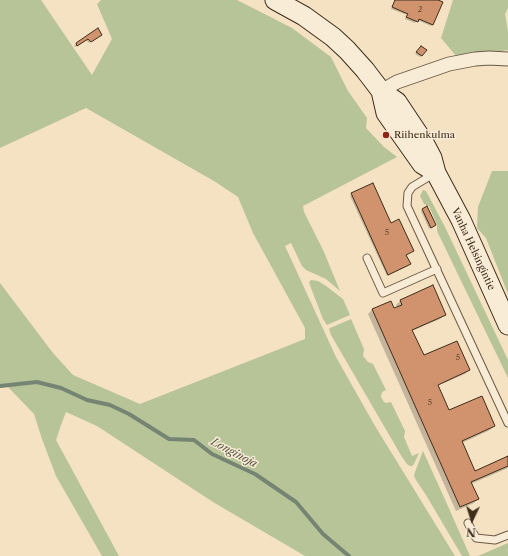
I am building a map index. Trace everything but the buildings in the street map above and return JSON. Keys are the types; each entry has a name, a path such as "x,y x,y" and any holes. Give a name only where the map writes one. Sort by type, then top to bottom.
{"main road":[{"name":"Vanha Helsingintie","path":"275,0 304,16 333,37 365,70 381,91 386,113 422,164 436,173 461,220 508,325"}],"street":[{"path":"381,91 397,82 449,64 475,59 508,59"}],"lane":[{"path":"436,173 412,187 408,193 407,206 508,424"},
{"path":"366,258 383,293 436,269"},
{"path":"468,523 476,538 495,540 508,535"}],"green space":[{"path":"0,0 41,0 92,75 112,39 97,4 101,0 237,0 292,28 331,57 348,91 367,118 366,128 384,147 397,157 303,206 304,212 324,252 340,291 326,279 306,270 302,266 291,243 285,246 336,357 375,426 455,556 305,556 213,502 97,426 66,412 56,440 119,556 102,556 56,476 34,414 8,387 0,388 0,283 53,353 73,375 140,404 305,339 305,328 253,233 238,197 214,181 86,108 0,148"},
{"path":"453,0 508,0 508,8 505,14 508,31 508,50 457,57 441,38"},
{"path":"492,171 508,171 508,294 486,238 477,228 478,207"},
{"path":"423,190 426,191 445,227 508,360 508,378 437,231 437,225 429,206 424,204 420,196"},
{"path":"311,280 318,281 343,299 350,315 327,325 323,319 311,288 309,282"},
{"path":"351,319 364,349 363,356 368,362 373,364 386,390 382,392 381,397 386,403 391,402 405,431 404,437 412,456 419,453 412,466 407,464 402,457 331,335 330,328"},
{"path":"423,451 470,556 462,556 414,476"},
{"path":"508,543 508,556 478,556"}],"waterway":[{"name":"Longinoja","path":"0,386 37,382 61,388 87,400 110,405 129,414 169,439 194,440 212,454 255,474 296,502 323,534 349,556"}],"place":[{"name":"Riihenkulma","path":"386,135"}]}
